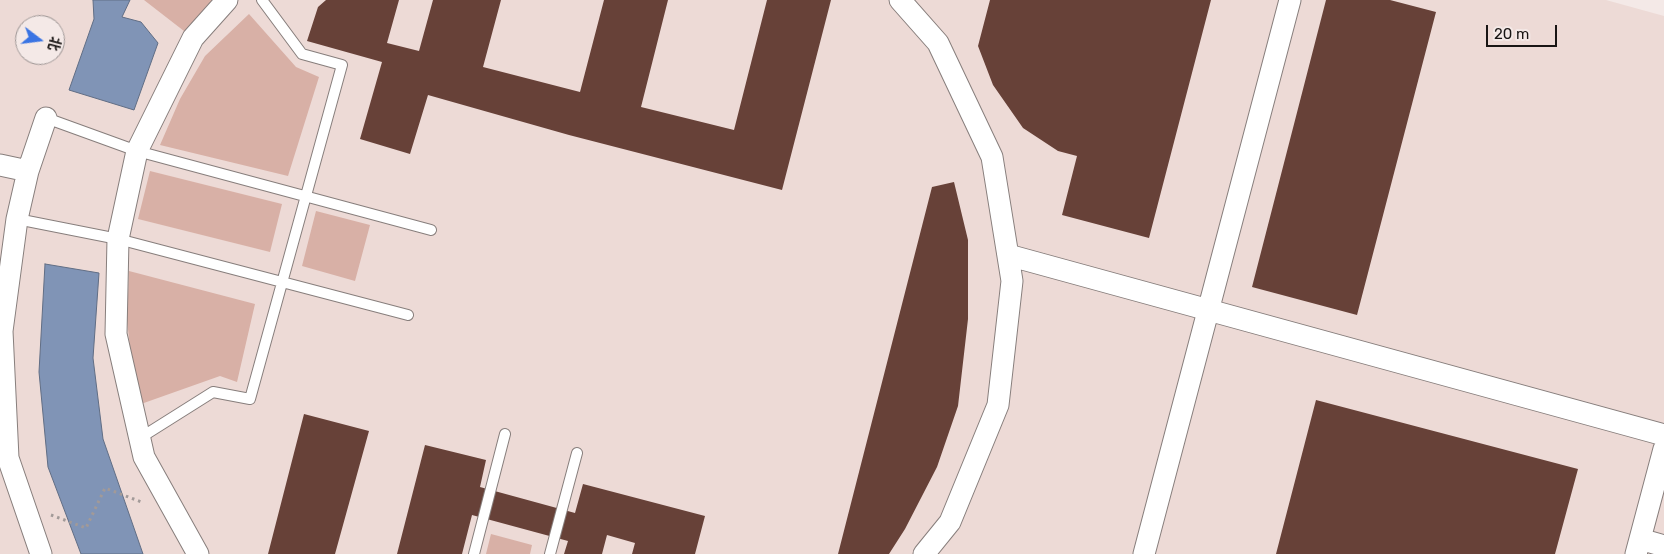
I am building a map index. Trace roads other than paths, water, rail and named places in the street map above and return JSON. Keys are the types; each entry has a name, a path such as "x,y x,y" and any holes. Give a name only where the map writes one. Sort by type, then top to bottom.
{"street":[{"path":"198,554 144,457 116,334 118,239 137,151 193,38 227,0"},
{"path":"900,0 938,43 992,157 1012,281 998,406 950,522 924,554"},
{"path":"1144,554 1290,0"},
{"path":"41,554 8,458 2,331 17,219 28,171 46,118"},
{"path":"0,164 28,171"},
{"path":"1008,255 1664,435"},
{"path":"1664,449 1638,547 1664,546"}],"lane":[{"path":"140,438 213,392 250,399 342,65 302,54 262,0"},
{"path":"46,118 137,151 431,230"},
{"path":"17,219 118,239 408,316"},
{"path":"474,554 505,434"},
{"path":"550,554 577,453"}],"water":[{"path":"93,0 130,0 122,17 141,22 158,43 134,110 69,90 94,19"},
{"path":"45,264 99,273 93,358 103,439 143,554 81,554 48,467 39,372"}]}
